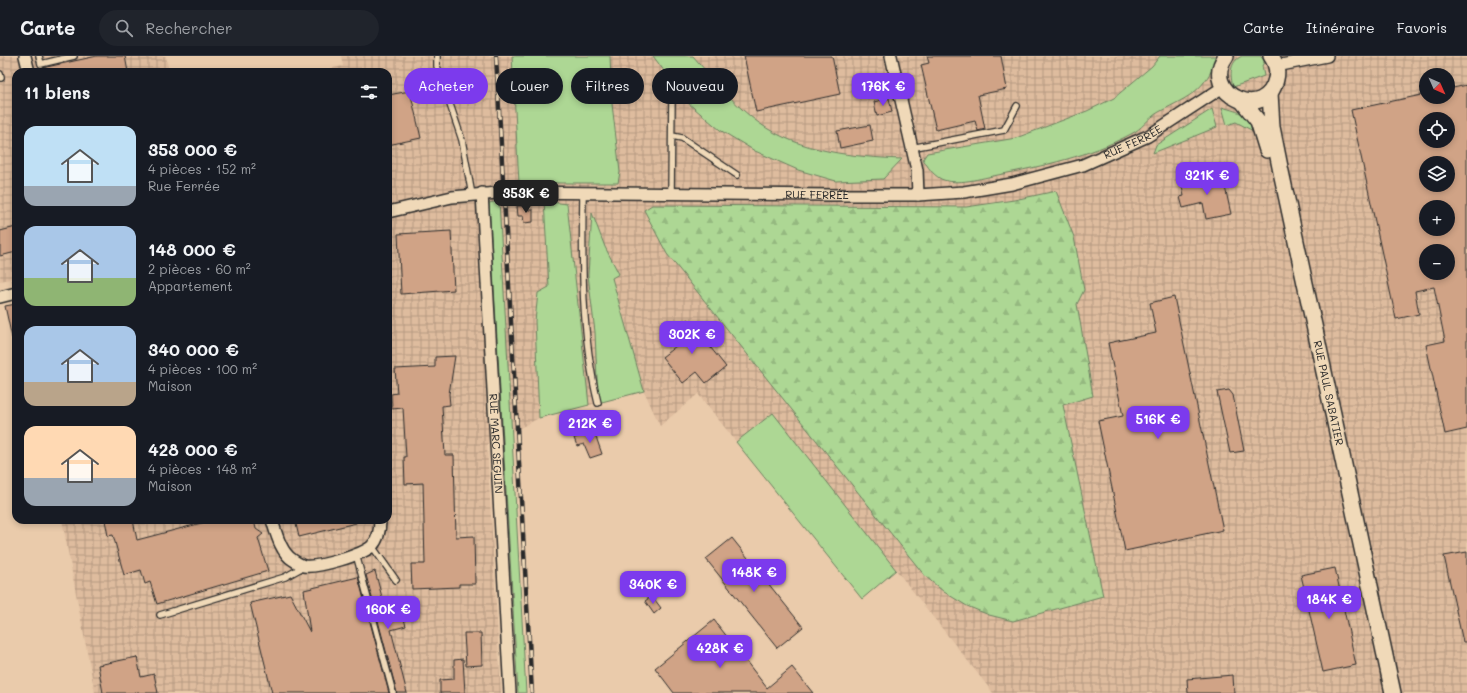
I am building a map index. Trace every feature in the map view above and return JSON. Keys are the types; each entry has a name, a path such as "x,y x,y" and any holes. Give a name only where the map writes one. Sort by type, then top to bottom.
{"main road":[{"path":"1223,87 1220,78 1220,69 1226,56"},
{"path":"1243,102 1258,101 1270,93 1275,85 1277,75 1274,61"},
{"name":"RUE PAUL SABATIER","path":"1223,87 1228,94 1243,102 1253,113 1263,132 1383,693"},
{"name":"RUE PAUL SABATIER","path":"1270,93 1272,127 1280,167 1393,693"}],"street":[{"path":"25,56 28,68"},
{"path":"892,56 917,170 918,195"},
{"path":"1274,61 1327,56"},
{"name":"RUE FERRÉE","path":"392,211 477,194 584,193 918,195 964,192 1012,184 1083,165 1148,136 1223,87"},
{"name":"RUE MARC SEGUIN","path":"477,194 510,693"},
{"path":"0,297 12,294"},
{"path":"273,524 282,547 292,560 305,566 332,563 372,546 379,534 380,524"}],"lane":[{"path":"39,56 41,64 74,56"},
{"path":"437,56 437,66 462,140 477,194"},
{"path":"671,194 672,104"},
{"path":"911,148 1004,130 1017,106"},
{"path":"672,136 682,138 737,175"},
{"path":"584,193 582,274 588,351 598,403"},
{"path":"372,546 396,580"},
{"path":"356,554 393,693"},
{"path":"160,615 285,577 305,566"}],"shaded area":[{"path":"0,56 166,56 168,68 12,68 12,283 11,279 0,281"},
{"path":"341,56 1467,56 1467,693 993,693 896,570 862,599 698,394 660,426 644,391 539,418 487,445 501,693 95,693 63,524 392,524 392,68 334,68 343,66"}],"green space":[{"path":"512,56 610,56 610,68 571,68 571,104 612,104 620,172 618,183 519,183 515,104 563,104 563,68 513,68"},
{"path":"653,56 693,56 704,68 662,68"},
{"path":"1160,56 1218,56 1207,78 1195,91 1155,114 1135,132 1115,142 1083,154 1049,164 962,182 941,179 933,173 923,159 927,153 1016,138 1087,111 1114,98 1152,66"},
{"path":"1242,56 1260,56 1265,60 1262,66 1264,76 1233,87 1231,74 1233,65"},
{"path":"689,104 737,104 759,123 775,133 809,147 865,157 902,159 883,179 836,181 798,170 755,151 720,130"},
{"path":"1222,107 1243,114 1249,120 1255,132 1236,122 1227,125"},
{"path":"1212,109 1217,127 1153,153 1156,145"},
{"path":"1056,191 1074,237 1084,290 1077,304 1093,396 1063,405 1103,596 1013,621 989,615 967,606 944,592 925,576 667,254 644,210 652,205 966,207 1014,200"},
{"path":"499,201 526,693 518,693 489,203"},
{"path":"544,201 567,204 589,405 539,418 535,321 538,293 549,287"},
{"path":"592,213 605,247 619,274 612,278 644,391 598,403 595,332 588,275"},
{"path":"773,413 896,570 862,599 736,442"}],"building":[{"path":"97,56 125,56 127,68 42,68"},
{"path":"744,56 832,56 840,94 756,112"},
{"path":"927,56 1001,56 1007,89 978,95 985,129 978,131 975,121 936,130 921,65 929,63"},
{"path":"1467,85 1467,429 1445,434 1426,345 1445,341 1434,287 1415,291 1419,314 1396,319 1351,110 1419,95 1419,104 1455,104 1455,88"},
{"path":"404,92 404,104 413,104 421,138 392,144 392,94"},
{"path":"889,98 892,112 877,116 874,102"},
{"path":"870,125 873,141 840,148 837,131"},
{"path":"1222,173 1231,214 1206,219 1203,203 1183,208 1180,197 1184,196 1181,183"},
{"path":"517,206 528,206 528,210 533,210 533,222 524,223 523,216 518,216"},
{"path":"12,228 12,253 0,256 0,231"},
{"path":"451,231 454,290 401,294 398,234"},
{"path":"1174,297 1223,530 1125,551 1098,421 1123,416 1108,343 1156,333 1150,303"},
{"path":"12,305 12,338 5,306"},
{"path":"688,319 726,367 706,383 697,372 683,383 662,357 676,346 667,335"},
{"path":"455,356 449,394 450,405 442,406 445,455 454,455 456,537 474,536 475,584 459,584 459,587 412,589 411,564 425,564 423,483 405,484 404,457 406,457 403,408 392,409 392,394 397,393 395,369 435,367 435,357"},
{"path":"1229,390 1233,395 1244,451 1230,453 1217,392"},
{"path":"594,431 602,454 590,458 584,444 577,446 574,438"},
{"path":"106,524 134,524 137,540 198,524 255,524 256,529 263,534 258,538 268,571 157,604 150,582 145,584 141,570 124,575 113,535 108,536"},
{"path":"296,524 352,524 299,537"},
{"path":"732,538 803,627 777,648 706,559"},
{"path":"1467,552 1467,642 1463,642 1444,556"},
{"path":"1335,568 1356,665 1323,672 1301,575"},
{"path":"375,571 386,612 401,609 406,626 391,630 407,693 397,693 366,575"},
{"path":"358,577 389,693 272,693 250,603 290,594 310,632 304,590"},
{"path":"652,596 661,608 654,614 645,601"},
{"path":"714,620 767,688 792,667 813,693 674,693 655,668"},
{"path":"464,633 481,633 482,665 466,666"},
{"path":"137,657 141,677 154,674 158,693 103,693 98,665"},
{"path":"463,659 465,693 440,693 440,680 454,679 454,660"},
{"path":"1233,675 1234,693 1188,693 1187,679"}],"railway":[{"path":"496,56 532,693"}]}
